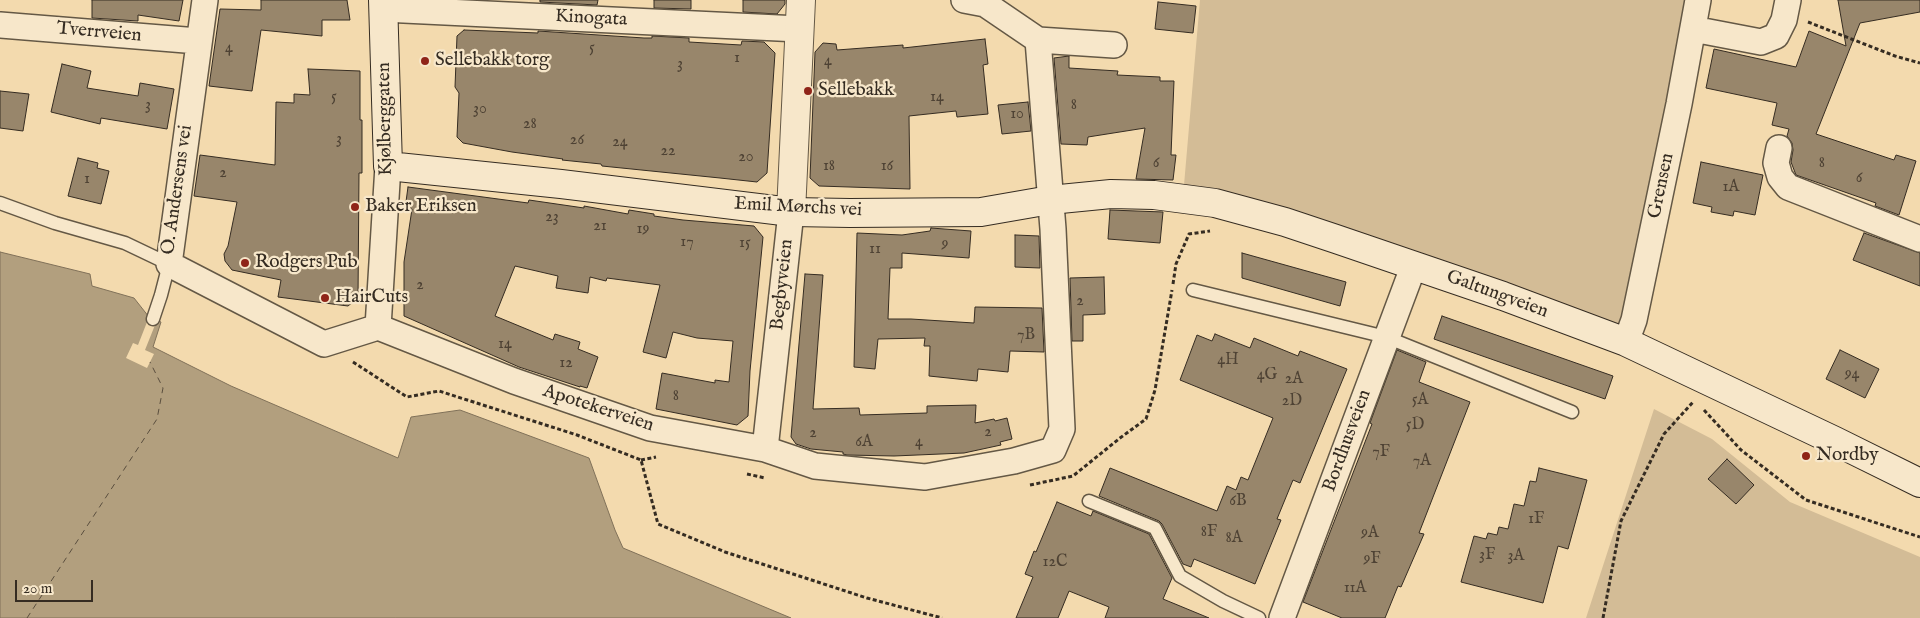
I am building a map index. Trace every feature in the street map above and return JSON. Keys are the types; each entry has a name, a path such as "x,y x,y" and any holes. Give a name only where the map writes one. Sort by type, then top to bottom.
{"main road":[{"name":"Begbyveien","path":"791,212 801,0"},
{"name":"Kjølberggaten","path":"383,4 388,166"},
{"name":"Emil Mørchs vei","path":"388,166 561,184 791,212 981,212 1050,200"},
{"name":"Galtungveien","path":"1050,200 1111,194 1154,196 1215,203 1285,222 1414,265 1626,342 1835,440 1920,483"}],"street":[{"name":"O. Andersens vei","path":"169,264 205,0"},
{"path":"964,0 985,4 1038,40 1114,44"},
{"name":"Grensen","path":"1626,342 1636,311 1698,0"},
{"name":"Kinogata","path":"383,4 799,29"},
{"path":"1693,29 1761,42 1776,36 1784,20 1787,6"},
{"name":"Tverrveien","path":"0,25 198,41"},
{"path":"1038,40 1050,200"},
{"path":"1779,148 1776,163 1780,177 1788,187 1920,239"},
{"name":"Kjølberggaten","path":"378,327 388,166"},
{"name":"Apotekerveien","path":"378,327 514,381 650,428 765,449 815,466 925,477 1014,461 1053,450 1062,429 1050,200"},
{"name":"Begbyveien","path":"765,449 791,212"},
{"path":"169,264 324,344 378,327"},
{"name":"Bordhusveien","path":"1282,618 1414,265"}],"lane":[{"name":"O. Andersens vei","path":"0,203 55,223 125,243 169,264"},
{"path":"153,319 169,264"},
{"path":"1193,290 1386,337 1572,412"},
{"path":"1089,501 1155,528 1180,576 1230,609 1259,618"}],"path":[{"path":"1787,6 1895,56 1920,63"},
{"path":"1024,486 1073,476 1120,438 1146,420 1155,390 1176,264 1189,234 1216,230"},
{"path":"324,344 408,398 439,391 577,435 641,460 664,454"},
{"path":"1603,618 1620,521 1664,434 1695,400 1686,396"},
{"path":"1702,407 1741,450 1806,500 1920,537"},
{"path":"641,460 658,524 725,552 867,598 942,618"},
{"path":"746,474 774,479"}],"shaded area":[{"path":"1200,0 1690,0 1620,328 1417,251 1276,205 1184,185"},
{"path":"0,252 90,274 92,286 134,298 149,317 161,322 153,347 231,386 398,458 411,417 460,410 589,458 623,548 791,618 0,618"},
{"path":"1654,409 1712,439 1790,502 1920,557 1920,618 1586,618"}],"pier":[{"path":"149,317 157,320 145,350 154,354 147,368 126,358 133,343 138,345"}],"building":[{"path":"92,0 183,0 179,21 138,15 138,21 92,18"},
{"path":"261,0 347,0 350,20 322,20 322,36 261,30 252,91 209,86 220,9 261,10"},
{"path":"540,0 598,0 597,5 540,2"},
{"path":"654,0 691,0 691,9 654,8"},
{"path":"743,0 785,0 785,4 777,14 743,12"},
{"path":"1838,0 1920,0 1920,12 1860,23 1816,134 1894,160 1896,155 1916,161 1899,215 1875,206 1876,203 1796,175 1791,162 1792,143 1787,136 1789,129 1772,125 1777,103 1706,88 1714,49 1796,67 1809,31 1846,46"},
{"path":"1158,2 1196,6 1193,33 1155,29"},
{"path":"464,30 538,33 538,31 644,38 652,38 652,36 689,38 689,42 741,45 742,41 764,42 775,53 767,173 757,182 602,166 601,164 562,160 463,143 457,137 459,93 455,87 457,36"},
{"path":"985,39 988,64 983,65 988,114 957,117 956,111 909,116 910,189 819,186 810,178 815,52 823,43 836,44 837,50 903,45 903,48"},
{"path":"1069,56 1069,68 1118,71 1117,75 1160,77 1160,81 1174,81 1171,155 1176,155 1173,180 1136,179 1145,128 1088,137 1087,145 1061,144 1054,58"},
{"path":"62,64 91,71 87,88 138,96 140,83 174,89 167,129 101,118 100,124 51,112"},
{"path":"308,69 360,71 362,173 359,173 358,298 348,306 278,297 281,280 232,270 225,261 224,254 228,246 237,202 194,196 200,155 275,165 276,102 294,103 294,94 310,95"},
{"path":"0,91 29,94 23,131 0,128"},
{"path":"1028,102 1031,131 1002,134 998,105"},
{"path":"78,158 98,163 97,168 109,171 101,204 68,196"},
{"path":"1701,162 1763,175 1755,215 1734,211 1733,216 1711,212 1712,207 1693,203"},
{"path":"408,187 528,203 529,200 584,208 584,206 628,214 629,210 683,220 754,226 763,237 750,371 748,416 737,425 656,409 662,373 715,383 715,380 729,382 733,341 697,338 673,332 666,358 643,352 660,285 607,278 606,281 590,277 588,293 556,288 558,276 515,266 495,316 553,340 555,334 580,342 578,349 598,357 587,388 519,367 404,316 404,262 412,209 405,209"},
{"path":"1110,210 1163,212 1160,243 1108,239"},
{"path":"931,228 971,231 969,258 902,253 902,268 890,268 888,319 974,323 975,307 1042,308 1044,352 1010,351 1008,372 978,369 977,381 929,376 930,346 924,346 925,338 878,339 875,369 854,367 857,233 902,235 930,231"},
{"path":"1864,233 1920,253 1920,286 1853,260"},
{"path":"1015,235 1039,236 1040,268 1015,267"},
{"path":"1242,253 1346,282 1340,306 1242,278"},
{"path":"805,274 823,275 813,409 859,408 860,415 927,413 927,406 976,405 975,423 1007,418 1012,439 1000,442 1001,445 964,453 894,456 847,455 843,454 843,452 811,449 796,444 791,437"},
{"path":"1104,277 1105,314 1083,315 1083,341 1072,341 1070,278"},
{"path":"1442,316 1613,376 1605,399 1434,339"},
{"path":"1215,334 1250,348 1254,338 1298,356 1300,351 1347,369 1300,483 1293,480 1277,519 1281,520 1255,584 1194,559 1191,567 1183,564 1159,521 1099,496 1110,468 1217,511 1227,486 1236,490 1241,477 1248,480 1273,418 1180,380 1197,335 1212,341"},
{"path":"1397,350 1426,362 1419,382 1470,402 1419,533 1424,534 1401,587 1398,586 1385,618 1342,618 1303,602 1372,424 1370,423"},
{"path":"1840,350 1879,369 1865,398 1826,379"},
{"path":"1727,459 1754,485 1736,504 1708,479"},
{"path":"1539,468 1587,480 1568,549 1558,546 1543,603 1461,582 1474,536 1486,539 1488,533 1497,535 1499,527 1508,529 1514,504 1524,506 1530,481 1536,482"},
{"path":"1057,502 1091,516 1093,511 1149,534 1172,578 1163,599 1209,618 1105,618 1109,607 1069,591 1058,618 1016,618 1033,577 1025,574"}],"ferry route":[{"path":"27,618 157,419 163,388 150,362"}],"place":[{"name":"Sellebakk torg","path":"425,61"},
{"name":"Sellebakk","path":"808,91"},
{"name":"Baker Eriksen","path":"355,207"},
{"name":"Rodgers Pub","path":"245,263"},
{"name":"HairCuts","path":"325,298"},
{"name":"Nordby","path":"1806,456"}]}
